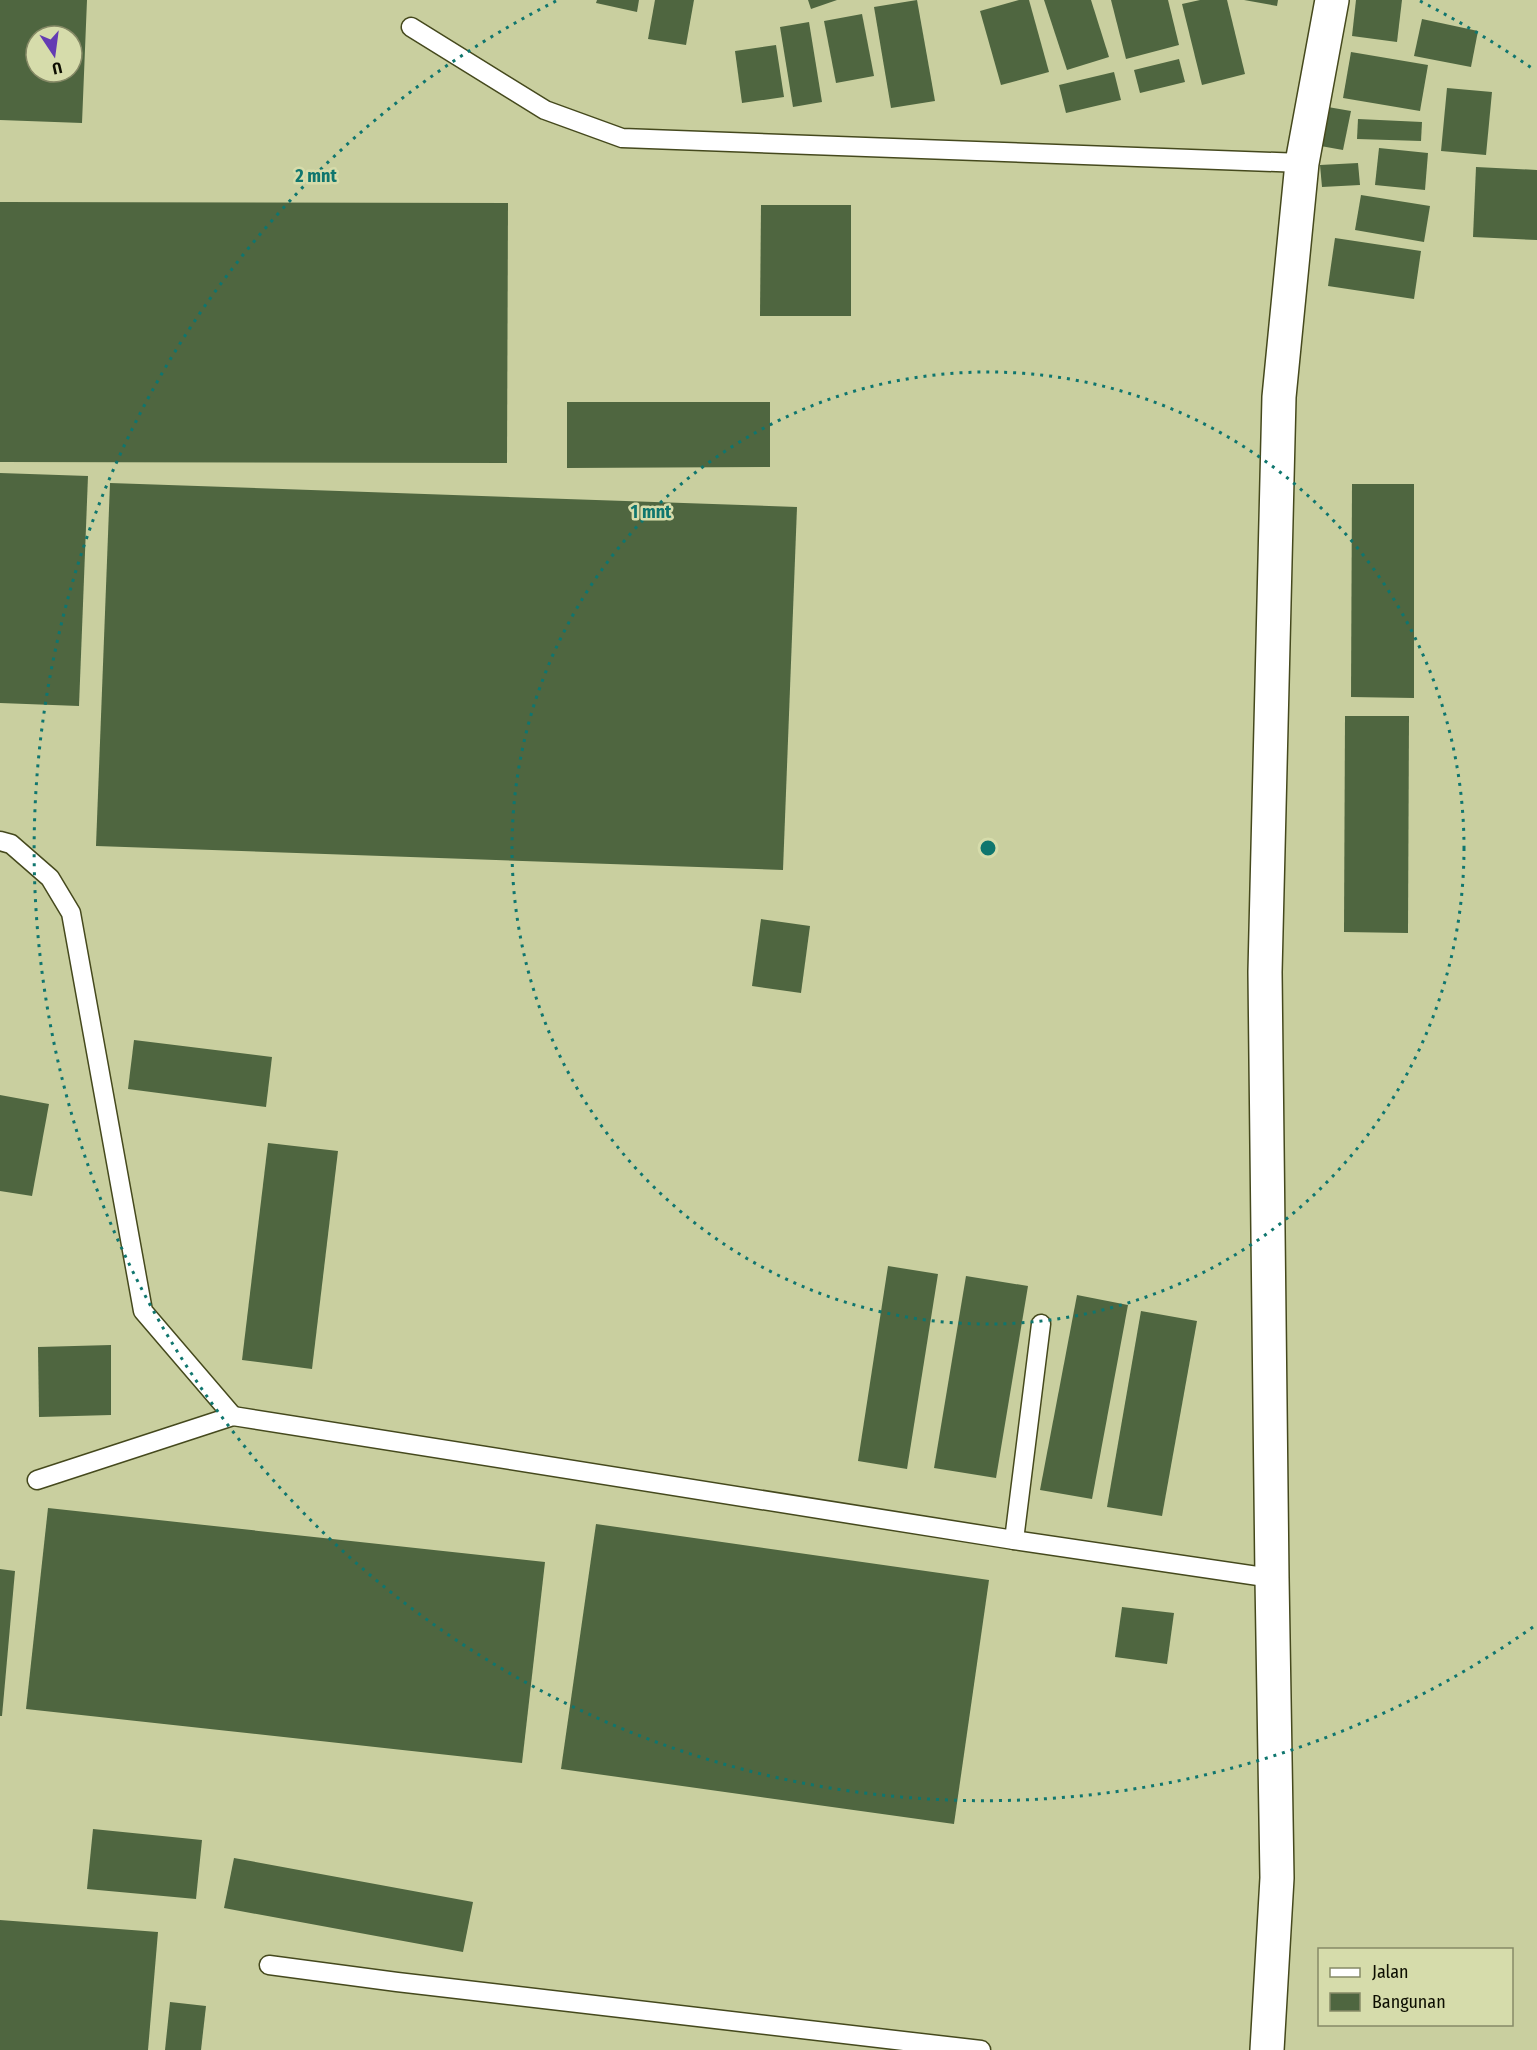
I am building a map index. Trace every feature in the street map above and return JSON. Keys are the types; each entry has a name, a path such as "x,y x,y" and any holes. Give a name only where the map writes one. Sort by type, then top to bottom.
{"street":[{"path":"1267,2050 1277,1878 1266,960 1279,397 1302,163 1332,0"}],"lane":[{"path":"411,27 545,110 622,138 1302,163"},
{"path":"0,841 11,844 50,878 72,913 143,1311 233,1416"},
{"path":"1014,1540 1041,1324"},
{"path":"37,1480 233,1416 1014,1540 1272,1578"},
{"path":"269,1965 981,2050"}],"building":[{"path":"0,0 87,0 84,74 84,24 24,24 24,84 84,84 82,123 0,120"},
{"path":"597,0 639,0 637,12 596,3"},
{"path":"655,0 694,0 686,45 648,39"},
{"path":"808,0 837,0 811,9"},
{"path":"917,0 935,101 891,108 874,7"},
{"path":"1019,0 1029,0 1049,72 1001,85 980,11"},
{"path":"1044,0 1091,0 1109,57 1067,70"},
{"path":"1111,0 1168,0 1179,45 1126,59"},
{"path":"1200,0 1227,0 1245,74 1202,85 1182,4"},
{"path":"1244,0 1278,0 1277,6"},
{"path":"1356,0 1402,0 1397,42 1352,36"},
{"path":"862,14 874,76 836,83 824,21"},
{"path":"1422,19 1478,31 1471,67 1414,56"},
{"path":"809,22 822,102 793,107 780,27"},
{"path":"776,45 784,97 742,103 735,51"},
{"path":"1351,52 1428,65 1420,111 1343,98"},
{"path":"1179,59 1185,82 1140,93 1134,70"},
{"path":"1114,72 1121,100 1066,113 1059,85"},
{"path":"1447,88 1492,92 1486,155 1441,151"},
{"path":"1322,106 1351,111 1343,150 1315,145"},
{"path":"1358,119 1422,122 1421,141 1357,139"},
{"path":"1379,148 1428,153 1425,190 1375,185"},
{"path":"1358,163 1360,185 1322,187 1320,165"},
{"path":"1476,167 1537,170 1537,240 1473,237"},
{"path":"1361,195 1430,206 1424,242 1355,230"},
{"path":"0,202 508,203 507,463 0,462"},
{"path":"761,205 851,205 851,316 760,316"},
{"path":"1335,238 1421,251 1414,299 1328,286"},
{"path":"567,402 770,402 770,467 567,468"},
{"path":"0,473 88,476 79,706 0,703"},
{"path":"110,483 797,507 783,870 96,846"},
{"path":"1352,484 1414,484 1414,698 1351,697"},
{"path":"1345,716 1409,716 1408,933 1344,932"},
{"path":"761,919 810,926 801,993 752,986"},
{"path":"134,1040 272,1057 266,1107 128,1089"},
{"path":"0,1095 49,1104 32,1196 0,1191"},
{"path":"268,1143 338,1151 312,1369 242,1360"},
{"path":"888,1266 938,1274 907,1469 858,1461"},
{"path":"966,1276 1028,1286 996,1478 934,1468"},
{"path":"1077,1295 1128,1305 1092,1499 1040,1490"},
{"path":"1141,1311 1197,1321 1162,1516 1107,1507"},
{"path":"111,1345 111,1415 39,1417 38,1347"},
{"path":"48,1508 545,1562 522,1763 26,1709"},
{"path":"596,1524 989,1580 954,1824 561,1769"},
{"path":"0,1569 15,1571 2,1716 0,1716"},
{"path":"1122,1607 1174,1613 1167,1664 1115,1657"},
{"path":"93,1829 202,1840 196,1899 87,1889"},
{"path":"234,1858 473,1902 463,1952 224,1908"},
{"path":"0,1920 158,1932 148,2050 0,2050"},
{"path":"170,2002 206,2006 201,2050 165,2050"}]}
